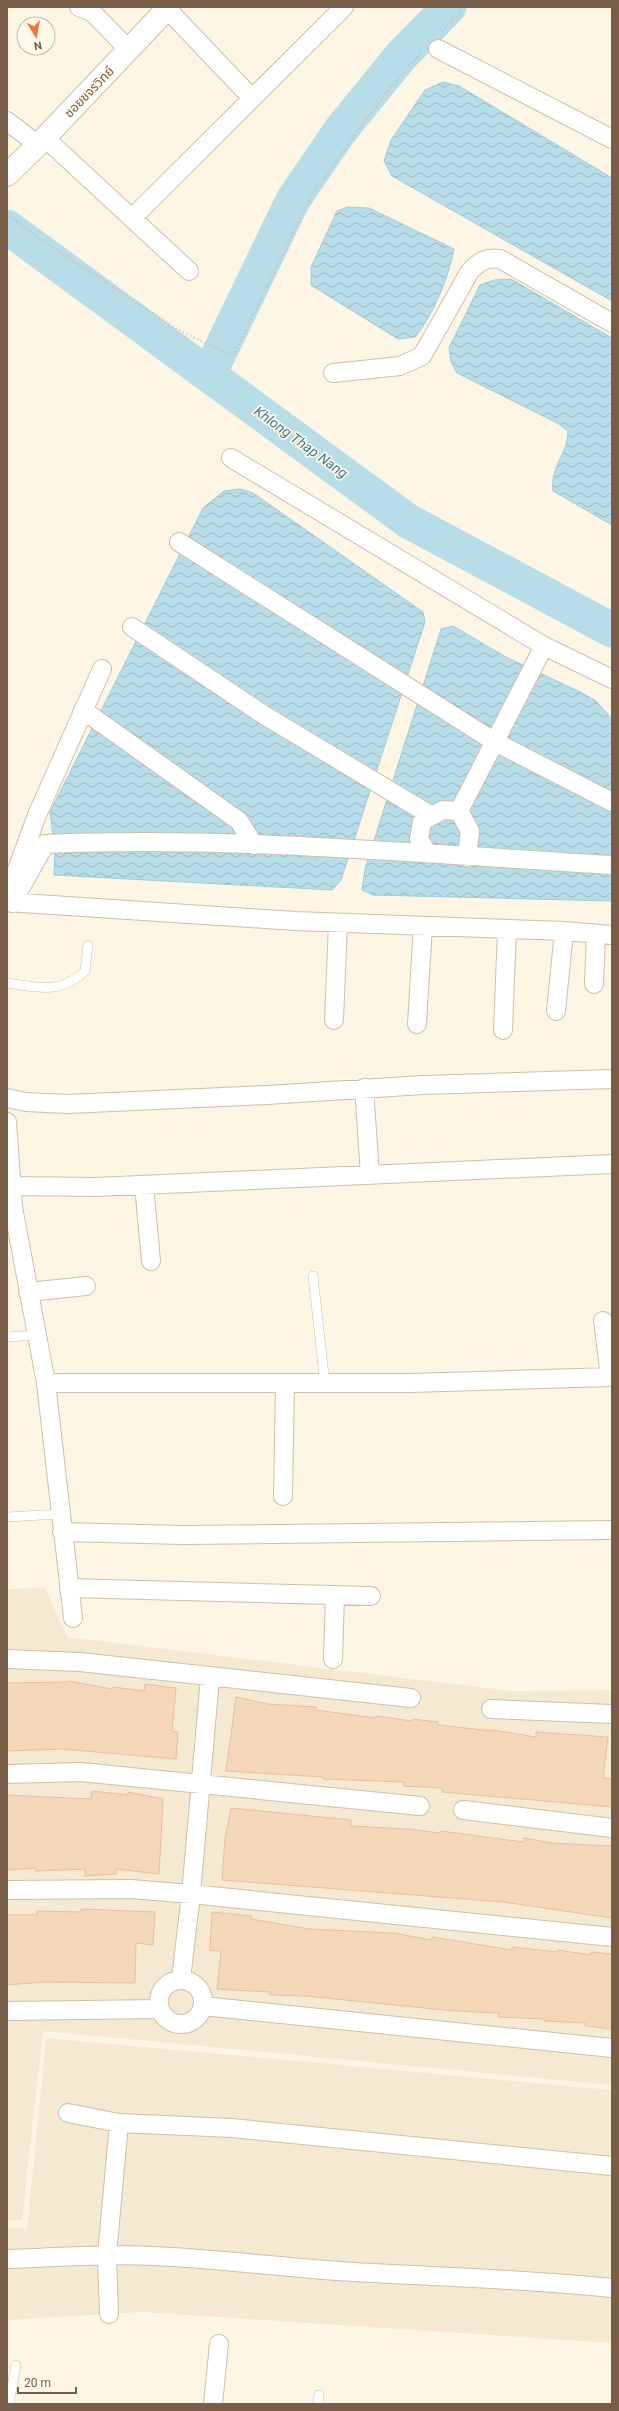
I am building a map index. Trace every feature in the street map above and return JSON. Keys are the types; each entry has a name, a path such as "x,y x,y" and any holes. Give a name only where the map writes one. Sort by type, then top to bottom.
{"street":[{"path":"79,7 98,17 128,50"},
{"path":"132,218 251,97 344,7"},
{"path":"168,8 251,97"},
{"name":"ซอยขจรวิทย์","path":"7,175 41,142 168,8"},
{"path":"432,45 612,139"},
{"path":"7,121 41,142 132,218 189,271"},
{"path":"333,373 400,366 422,356 470,271 480,261 491,258 500,259 612,323"},
{"path":"231,458 544,646 612,679"},
{"path":"179,542 495,742 612,802"},
{"path":"132,627 264,715 432,816"},
{"path":"459,811 544,646"},
{"path":"9,901 37,815 102,669"},
{"path":"83,710 239,821 254,845"},
{"path":"428,854 419,839 422,821 443,810 459,811"},
{"path":"459,811 470,831 467,857"},
{"path":"9,901 45,844 115,841 254,845 612,865"},
{"path":"9,901 338,923 564,931 604,935 594,984"},
{"path":"334,1020 338,923"},
{"path":"417,1024 423,926"},
{"path":"503,1030 507,930"},
{"path":"556,1011 564,931"},
{"path":"7,1098 26,1102 68,1104 267,1095 364,1088 612,1079"},
{"path":"364,1088 370,1175"},
{"path":"7,1122 13,1207 46,1383 73,1618"},
{"path":"12,1186 96,1187 612,1164"},
{"path":"144,1185 151,1261"},
{"path":"28,1292 86,1286"},
{"path":"46,1383 325,1384 611,1377 603,1321"},
{"path":"283,1496 285,1383"},
{"path":"62,1532 184,1535 612,1530"},
{"path":"70,1588 371,1596"},
{"path":"333,1659 335,1595"},
{"path":"7,1659 80,1662 210,1678 411,1698"},
{"path":"181,1979 191,1894 210,1678"},
{"path":"492,1709 612,1714"},
{"path":"7,1774 81,1772 420,1806"},
{"path":"463,1810 612,1828"},
{"path":"7,1890 131,1890 191,1894 612,1937"},
{"path":"181,1979 190,1981 198,1987 203,1996 203,2006 196,2018 183,2024 173,2023 165,2017 160,2009 159,1998 163,1989 170,1982 181,1979"},
{"path":"203,2006 612,2048"},
{"path":"7,2011 160,2009"},
{"path":"68,2113 119,2123 232,2128 612,2166"},
{"path":"110,2314 107,2255 119,2123"},
{"path":"7,2259 107,2255 238,2261 352,2272 567,2284 612,2288"},
{"path":"213,2404 219,2344"}],"lane":[{"path":"7,983 54,988 65,986 76,979 85,970 88,945"},
{"path":"313,1276 325,1384"},
{"path":"7,1337 36,1336"},
{"path":"7,1517 60,1514"},
{"path":"9,2404 16,2364"}],"path":[{"path":"7,214 52,247 180,331 233,356 313,193 379,102 465,7"}],"shaded area":[{"path":"45,1588 67,1637 513,1691 612,1690 612,2085 43,2031 22,2220 7,2221 7,1589"},
{"path":"46,2038 612,2090 612,2343 142,2312 7,2320 7,2228 27,2228"}],"water":[{"path":"443,82 459,86 612,178 612,301 392,176 384,161 391,140 425,90"},
{"path":"348,207 369,208 454,249 452,260 434,307 415,337 398,339 311,285 311,267 337,211"},
{"path":"511,279 612,338 612,525 553,491 554,474 565,447 568,431 559,424 457,373 451,362 449,348 480,285 494,280"},
{"path":"240,489 253,493 423,612 425,622 341,880 332,890 54,875 55,851 50,812 203,508 224,491"},
{"path":"453,626 506,657 596,701 612,719 612,901 373,895 362,890 365,869 441,629"}],"building":[{"path":"68,1681 112,1689 113,1687 144,1691 145,1684 176,1688 172,1731 178,1732 176,1759 62,1749 7,1751 7,1683"},
{"path":"236,1697 268,1704 316,1707 316,1710 376,1718 376,1716 412,1721 412,1719 438,1722 438,1725 493,1730 536,1737 536,1732 608,1737 603,1778 612,1779 612,1807 442,1792 442,1788 403,1786 404,1782 323,1779 323,1777 226,1771"},
{"path":"92,1791 128,1795 128,1792 163,1799 159,1874 116,1869 116,1874 85,1876 85,1869 36,1871 36,1868 7,1870 7,1795 91,1799"},
{"path":"231,1808 351,1820 351,1826 408,1829 440,1833 441,1831 523,1842 524,1838 552,1843 612,1846 612,1918 503,1902 222,1880 225,1839"},
{"path":"81,1909 155,1912 153,1945 136,1943 135,1983 45,1982 7,1985 7,1915 37,1915 37,1911 81,1912"},
{"path":"212,1912 252,1916 251,1919 310,1929 393,1933 432,1940 432,1937 512,1950 512,1947 558,1952 558,1950 591,1955 591,1952 612,1954 612,2029 585,2026 585,2023 498,2017 499,2013 454,2011 306,1996 270,1995 270,1992 217,1989 221,1951 210,1950"}],"waterway":[{"path":"209,374 293,200 340,131 401,56 449,7"},
{"name":"Khlong Thap Nang","path":"7,227 408,521 612,630"}]}
